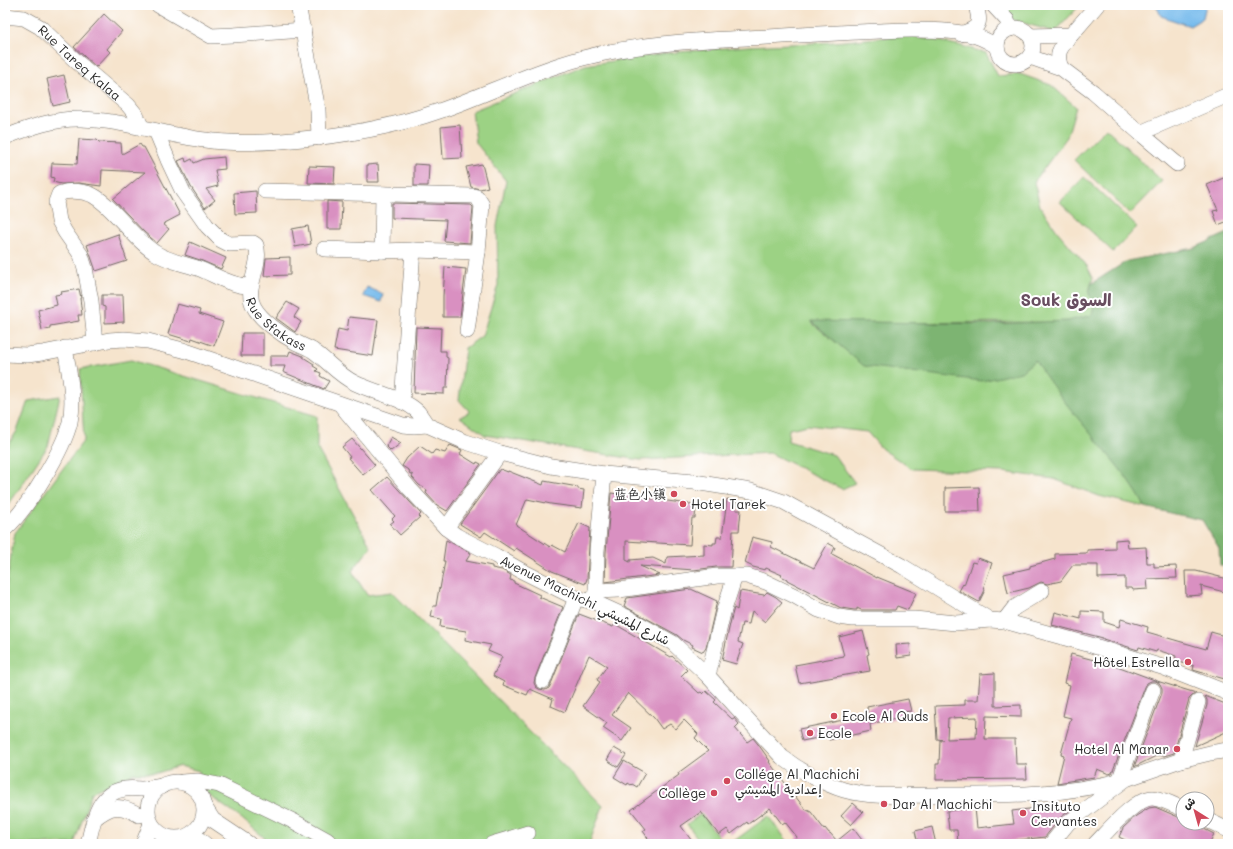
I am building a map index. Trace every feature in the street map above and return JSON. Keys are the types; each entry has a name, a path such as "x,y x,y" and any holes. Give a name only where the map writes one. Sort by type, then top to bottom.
{"street":[{"path":"158,5 211,36 304,30"},
{"path":"298,5 304,30 318,110 319,138"},
{"path":"961,34 974,29 978,25 976,5"},
{"path":"993,5 1007,20 1010,29"},
{"path":"1061,68 1058,60 1059,52 1071,35 1097,5"},
{"name":"Rue Tareq Kalaa","path":"5,16 24,18 40,27 77,62 128,105 149,129"},
{"path":"1018,28 1025,31 1030,36 1033,42 1033,50 1030,57 1025,62 1010,64 1003,60 999,54 997,46 999,39 1004,33 1010,29 1018,28"},
{"path":"5,137 32,127 80,118 149,129 206,141 225,142 319,138 365,132 401,123 460,104 549,68 583,58 637,47 679,42 893,30 938,30 972,35 997,46"},
{"path":"1030,36 1071,35"},
{"path":"1030,57 1061,68 1093,92 1177,164"},
{"path":"1140,133 1228,95"},
{"name":"Rue Sfakass","path":"149,129 168,160 183,192 207,226 216,236 224,243 232,245 253,243 256,245 257,258 250,296 253,306 263,318 295,342 311,349 345,378 356,384 402,402 417,411 427,425"},
{"path":"265,191 473,196 478,198 482,205 478,252 467,331"},
{"path":"95,343 91,301 84,261 59,221 57,199 59,194 64,192 81,193 94,196 113,213 139,241 163,257 237,284 251,286"},
{"path":"382,251 383,194"},
{"path":"324,250 478,252"},
{"path":"402,402 413,250"},
{"path":"5,354 27,355 109,340 124,339 159,343 197,354 403,425 427,425 463,441 500,453 551,466 604,474 669,480 751,491 784,502 902,566 997,621 1090,645 1162,667 1228,693"},
{"path":"5,529 28,503 59,449 70,421 71,386 65,348"},
{"name":"Avenue Machichi شارع المشيشي","path":"340,403 426,507 446,528 457,536 520,570 576,598 595,597 673,643 708,676 782,757 797,768 844,790 874,795 1024,795 1069,791 1122,780"},
{"path":"446,528 500,453"},
{"path":"604,474 597,551 595,597 619,590 717,576 747,576 766,582 795,596 818,610 839,617 853,619 921,619 956,623 997,621 1014,608 1042,591"},
{"path":"708,676 723,613 735,576"},
{"path":"543,681 576,598"},
{"path":"1122,780 1153,690"},
{"path":"1182,760 1198,702"},
{"path":"1051,844 1068,823 1122,780 1210,752 1228,750"},
{"path":"143,844 149,818 148,804 155,790 170,782 198,781 219,785 301,826 332,844"},
{"path":"180,782 196,790 213,820 249,844"},
{"path":"88,844 94,820 101,802 113,792 123,789 143,789 162,786"},
{"path":"1095,844 1130,809 1144,800 1154,798 1175,806"},
{"path":"183,839 198,829 202,822 204,806"},
{"path":"94,820 106,810 117,807 126,808 139,815 149,818 156,831 164,836 172,839 183,839 204,844"},
{"path":"1215,824 1228,830"},
{"path":"492,844 528,833"}],"green space":[{"path":"1000,5 1080,5 1055,32 1013,20"},
{"path":"910,35 962,46 986,53 998,76 1020,74 1051,85 1076,107 1067,137 1034,182 1040,206 1057,231 1087,266 1093,278 1089,292 1094,304 1093,315 1068,322 812,323 864,365 1019,372 1035,359 1115,462 1139,495 1145,507 1099,496 1054,479 1003,472 912,469 882,449 867,432 808,425 789,429 788,441 834,455 855,483 842,489 770,453 640,460 485,435 460,417 470,412 459,400 465,348 482,336 498,285 497,226 506,181 476,143 472,111 585,65 668,53 748,46 834,42"},
{"path":"1106,128 1162,181 1130,214 1074,160"},
{"path":"1084,177 1137,227 1113,252 1060,202"},
{"path":"1228,233 1228,567 1220,565 1219,548 1202,520 1145,507 1127,478 1060,395 1035,360 1021,372 982,381 864,366 811,321 991,324 1068,321 1092,315 1094,304 1089,294 1091,284 1127,261 1194,248"},
{"path":"131,360 317,416 317,448 371,547 352,571 367,595 392,592 603,806 589,844 272,844 242,819 207,794 199,771 180,766 157,773 134,773 92,792 74,844 5,844 5,595 15,533 84,440 80,369"},
{"path":"60,396 48,446 5,510 5,450 17,431 28,401"},
{"path":"701,814 724,844 702,844 687,824"},
{"path":"768,816 789,843 730,844"}],"water":[{"path":"1156,5 1206,5 1203,18 1190,26 1161,16"},
{"path":"367,287 383,294 381,302 363,296"}],"building":[{"path":"104,14 122,31 107,49 110,52 96,67 74,47"},
{"path":"64,75 70,102 53,106 47,79"},
{"path":"460,125 462,158 443,159 441,127"},
{"path":"79,139 121,143 122,154 140,144 144,147 180,215 163,224 169,229 157,243 144,232 113,199 145,172 102,170 101,186 78,183 61,184 53,182 54,178 51,177 52,163 77,164"},
{"path":"224,157 225,169 215,170 218,186 206,189 215,200 205,208 191,187 178,161 185,158 186,162 192,159 194,163 204,159"},
{"path":"378,164 379,182 367,182 367,165"},
{"path":"414,164 429,165 428,186 414,186"},
{"path":"482,164 488,187 480,189 471,187 466,167"},
{"path":"309,166 335,167 334,184 308,183"},
{"path":"1228,176 1228,221 1218,225 1213,211 1218,210 1207,185"},
{"path":"256,191 257,213 235,214 234,193"},
{"path":"327,201 342,202 341,229 327,229"},
{"path":"392,203 471,205 473,207 470,243 444,241 446,220 392,218"},
{"path":"308,226 311,244 295,247 292,229"},
{"path":"118,234 127,261 96,271 87,245"},
{"path":"190,242 226,258 221,269 185,255"},
{"path":"290,257 290,275 264,276 266,258"},
{"path":"445,267 466,269 460,317 443,317"},
{"path":"79,289 82,315 78,315 79,321 50,326 50,328 42,330 38,310 57,305 55,295 62,294 61,292"},
{"path":"102,295 123,295 124,322 105,323 105,307 102,306"},
{"path":"287,302 299,309 294,317 301,322 295,332 276,318"},
{"path":"177,304 200,310 199,314 223,322 214,346 192,338 191,341 168,334"},
{"path":"349,317 378,320 373,356 334,350 338,329 347,331"},
{"path":"416,327 441,328 440,351 446,351 446,357 448,358 447,388 444,388 444,394 414,393"},
{"path":"242,333 263,333 263,356 241,356"},
{"path":"290,351 303,356 314,364 313,366 318,369 316,371 321,373 320,376 329,381 324,389 283,372 285,366 270,366 270,356 288,356"},
{"path":"391,437 401,443 391,451 386,446"},
{"path":"352,439 375,465 363,475 348,458 350,457 342,447"},
{"path":"450,445 462,450 460,454 476,464 477,462 481,464 447,511 437,505 426,493 427,490 419,485 412,477 413,475 409,473 410,471 402,466 407,458 420,446 432,454 435,450 445,453"},
{"path":"500,469 543,485 544,481 578,487 578,489 584,490 582,508 527,499 516,525 550,547 552,545 565,552 579,523 590,528 587,579 585,584 552,571 516,548 514,551 485,532 481,537 460,524"},
{"path":"387,477 421,514 419,516 420,517 400,535 390,524 394,521 392,519 395,516 372,490"},
{"path":"979,487 980,511 945,511 945,488"},
{"path":"611,493 696,505 695,518 692,518 690,545 626,541 626,560 630,562 630,560 653,558 666,564 667,557 704,555 704,544 713,545 713,543 716,543 717,537 722,537 727,499 737,500 736,510 741,510 739,531 733,531 731,567 716,567 694,570 640,566 660,575 605,582"},
{"path":"752,537 772,542 771,547 814,568 828,543 835,547 832,554 877,578 916,593 908,610 897,606 895,610 861,610 857,608 857,610 854,610 841,608 787,580 781,576 782,575 766,568 765,570 745,563"},
{"path":"1127,539 1128,548 1146,547 1147,563 1154,563 1154,567 1176,566 1177,578 1147,579 1148,589 1133,590 1132,588 1125,588 1125,577 1098,578 1098,565 1073,565 1061,581 1047,584 1041,582 1029,588 1008,593 1004,574 1030,568 1030,566 1055,559 1055,554 1087,553 1087,550 1115,549 1115,540"},
{"path":"446,540 471,553 466,561 492,566 492,568 502,570 511,575 510,580 514,581 514,583 540,595 539,597 563,607 535,678 534,683 536,687 545,690 549,688 579,614 613,627 615,624 671,657 672,656 687,670 681,676 699,693 701,692 703,694 706,691 716,700 714,702 732,719 734,718 739,724 735,728 747,742 753,738 770,761 769,762 805,809 811,812 824,829 825,828 837,841 853,828 865,844 794,844 797,837 785,822 782,824 770,808 731,834 727,829 719,835 701,812 681,826 694,844 652,844 643,831 646,829 631,810 679,775 678,773 708,751 695,738 698,734 684,720 676,729 670,724 662,729 654,718 628,693 612,715 631,728 622,741 603,728 607,723 583,706 600,682 597,680 607,666 589,655 565,712 551,706 553,699 530,689 527,695 503,685 504,682 493,676 502,657 488,651 491,645 465,640 466,631 440,627 441,619 431,617 433,606 436,606 439,588 440,589 445,561 443,561"},
{"path":"978,558 992,563 983,589 985,590 979,602 959,591 963,584 964,585 972,562 976,563"},
{"path":"1185,571 1196,571 1228,579 1228,593 1201,586 1202,595 1186,596"},
{"path":"691,589 717,601 706,648 703,652 692,647 693,645 677,635 624,606 627,598"},
{"path":"740,591 764,595 767,592 782,602 765,622 752,611 749,624 742,623 738,642 743,644 736,664 722,660 734,608 737,610"},
{"path":"1081,611 1104,612 1104,622 1119,627 1121,619 1148,627 1147,632 1206,649 1211,632 1228,637 1228,680 1193,670 1194,666 1175,661 1176,656 1157,650 1156,652 1139,647 1138,650 1103,638 1052,625 1055,612 1081,619"},
{"path":"863,631 869,654 867,655 870,671 799,683 795,665 844,656 839,637"},
{"path":"910,644 911,656 897,658 896,645"},
{"path":"1071,654 1117,666 1160,682 1196,693 1189,699 1174,753 1164,756 1158,755 1134,767 1162,693 1160,684 1156,681 1151,681 1147,683 1145,687 1112,773 1109,774 1097,769 1094,777 1057,783 1064,755 1061,754 1071,718 1063,716 1070,685 1064,683"},
{"path":"995,673 995,706 1021,705 1021,717 986,716 985,739 1015,739 1016,764 1026,764 1027,779 936,780 936,764 939,764 940,740 944,740 937,739 935,706 965,705 965,700 978,700 980,674","holes":["977,717 976,738 947,739 948,718"]},
{"path":"1205,696 1228,705 1228,731 1195,746 1207,705"},
{"path":"908,699 911,711 904,712 905,716 870,724 871,731 829,740 828,736 802,741 799,729 868,715 867,707"},
{"path":"614,748 626,755 618,767 607,760"},
{"path":"624,761 645,773 637,787 628,783 627,785 614,777"},
{"path":"853,803 863,812 851,825 841,816"},
{"path":"1071,804 1072,809 1061,817 1045,837 986,844 958,844 957,830 949,830 947,811 975,808 977,828 1014,824 1012,811"},
{"path":"1155,807 1175,816 1175,831 1208,831 1214,834 1209,844 1133,844 1119,837 1123,828 1136,816 1149,808"},
{"path":"932,827 936,844 918,844 915,831"}],"place":[{"name":"蓝色小镇","path":"674,494"},
{"name":"Hotel Tarek","path":"683,504"},
{"name":"Hôtel Estrella","path":"1188,662"},
{"name":"Ecole Al Quds","path":"834,716"},
{"name":"Ecole","path":"810,733"},
{"name":"Hotel Al Manar","path":"1177,749"},
{"name":"Collége Al Machichi إعدادية المشيشي","path":"727,781"},
{"name":"Collège","path":"714,793"},
{"name":"Dar Al Machichi","path":"884,804"},
{"name":"Insituto Cervantes","path":"1023,813"}],"district":[{"name":"Souk السوق","path":"1066,300"}]}
